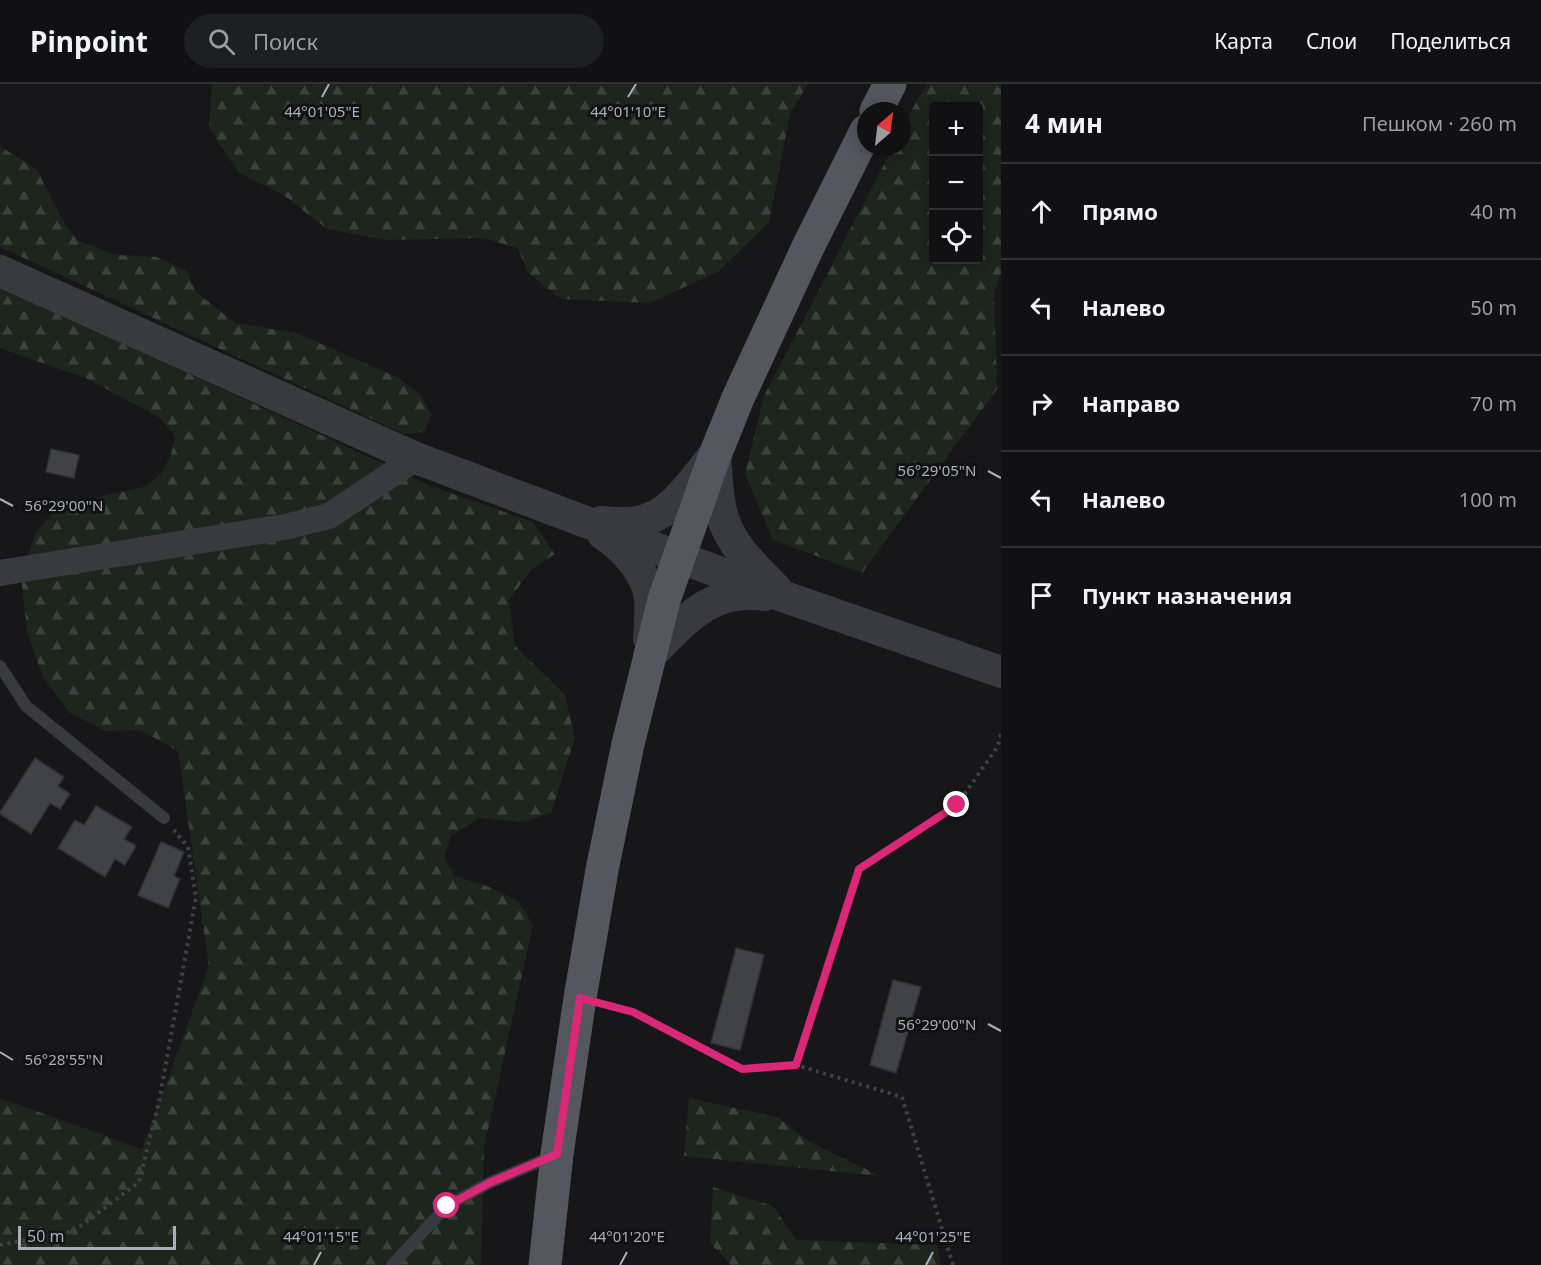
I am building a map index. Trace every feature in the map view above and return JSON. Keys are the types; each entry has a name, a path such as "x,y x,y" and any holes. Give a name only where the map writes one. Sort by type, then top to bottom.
{"main road":[{"path":"881,102 890,84"},
{"path":"544,1265 557,1154 580,998 614,806 664,600 715,455 738,398 772,322 857,149"}],"street":[{"path":"0,271 416,458 785,597 1001,672"},
{"path":"582,521 622,524 641,522 660,513 676,501 715,455"},
{"path":"715,455 724,524 737,546 785,597"},
{"path":"0,573 285,528 328,516 416,458"},
{"path":"582,521 615,542 630,557 642,576 650,596 649,656"},
{"path":"649,656 688,617 707,603 727,596 749,593 785,597"}],"lane":[{"path":"0,666 26,706 164,818"},
{"path":"392,1265 447,1206 489,1183 557,1154"}],"path":[{"path":"796,1065 859,869 957,805 998,746 1001,734"},
{"path":"0,1245 74,1231 139,1182 159,1102 196,897 188,847 164,818"},
{"path":"580,998 633,1012 742,1069 796,1065 902,1097 953,1265"}],"green space":[{"path":"212,84 808,84 790,114 769,222 719,271 650,303 561,299 528,273 518,248 483,238 387,240 327,229 285,196 238,172 209,128"},
{"path":"928,84 1001,84 1001,273 994,293 997,389 862,573 773,540 745,474 764,396 888,156 911,156 911,112"},
{"path":"0,146 37,170 62,219 77,240 115,255 156,257 186,270 197,293 235,323 296,333 397,377 420,394 431,415 424,432 404,434 0,247"},
{"path":"0,286 431,486 533,522 555,554 532,569 509,600 515,646 565,695 575,738 551,813 523,822 480,818 451,836 444,857 455,876 489,887 518,901 533,925 484,1148 481,1265 0,1265 0,1098 142,1149 209,966 178,751 140,730 105,731 70,713 43,677 27,632 21,578 36,532 54,512 72,503 143,487 161,474 171,455 175,436 160,418 88,379 0,348"},
{"path":"689,1098 777,1117 810,1142 880,1176 684,1156"},
{"path":"713,1187 773,1206 796,1240 937,1245 941,1265 731,1265 710,1243"}],"building":[{"path":"51,449 79,455 74,478 46,472"},
{"path":"35,758 64,777 58,786 70,794 60,809 50,803 31,834 0,812"},
{"path":"96,806 132,827 124,839 136,846 125,865 115,859 105,877 58,848 75,820 84,825"},
{"path":"161,842 184,852 174,876 180,879 168,908 138,895"},
{"path":"736,948 764,955 740,1050 711,1043"},
{"path":"893,980 921,987 896,1073 870,1065"}],"route":[{"path":"447,1206 489,1183 557,1154 580,998 633,1012 742,1069 796,1065 859,869 957,805"}]}
